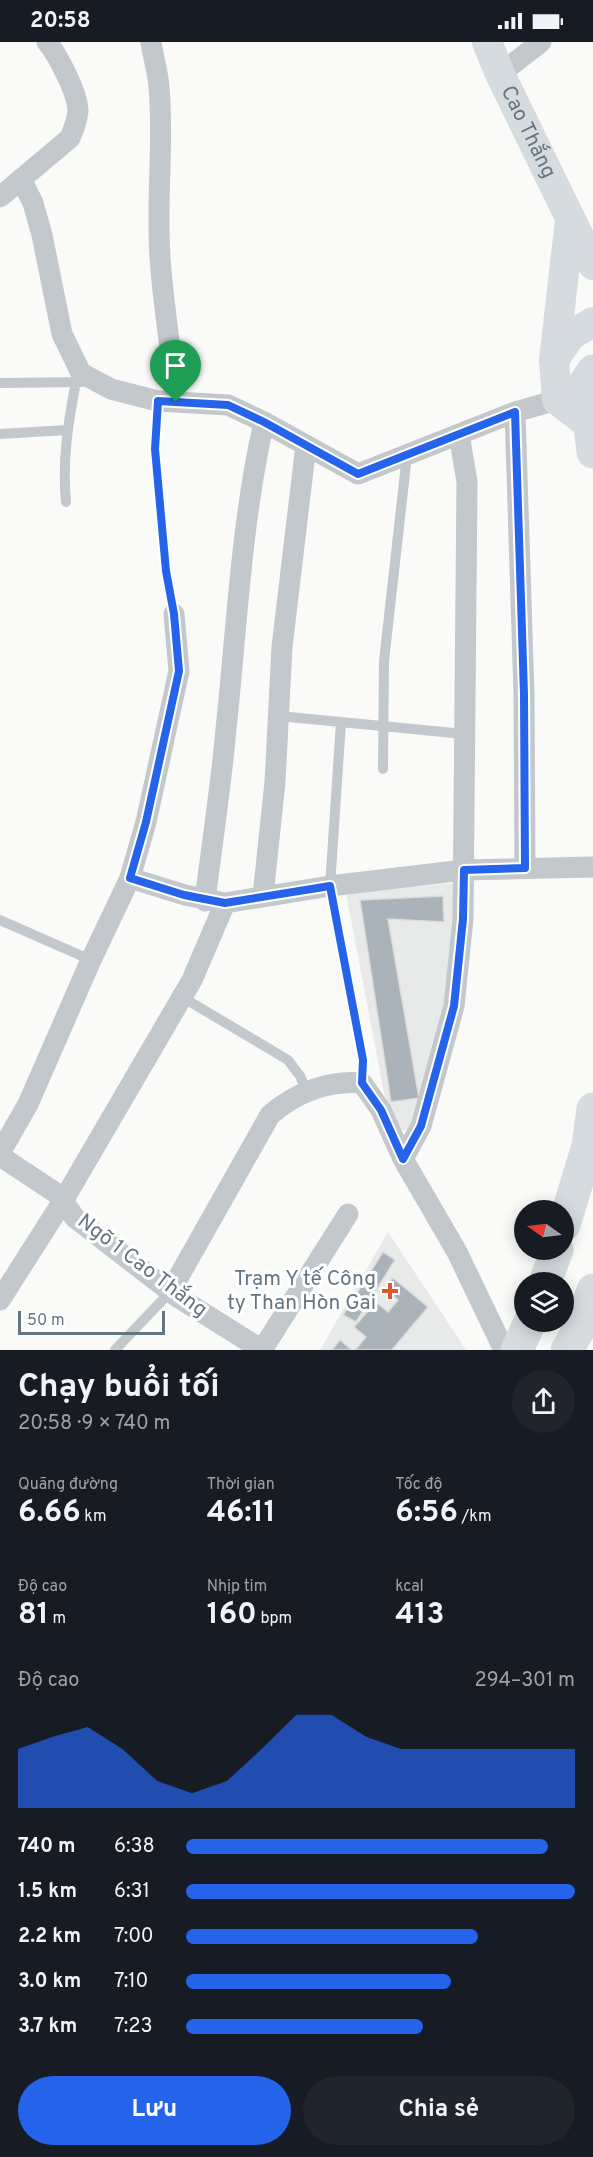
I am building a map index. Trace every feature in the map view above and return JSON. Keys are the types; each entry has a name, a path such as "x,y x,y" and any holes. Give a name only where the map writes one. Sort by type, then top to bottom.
{"main road":[{"name":"Cao Thắng","path":"487,42 593,265"},
{"path":"570,220 554,360 557,400 591,434"},
{"path":"554,360 571,335 593,322"},
{"path":"591,434 585,383 593,371"},
{"path":"572,1200 588,1146 593,1109"},
{"path":"567,1350 578,1331 593,1290"},
{"path":"517,1350 525,1332"}],"street":[{"path":"0,197 70,138 76,124 78,108 68,78 47,42"},
{"path":"151,42 159,86 161,133 158,195 160,258 173,358 167,402"},
{"path":"501,74 541,42"},
{"path":"21,179 33,203 42,235 62,334 81,373 111,389 167,402 228,405 264,422 358,474 515,412 557,400"},
{"path":"515,412 524,694 525,868"},
{"path":"0,1300 63,1200 192,980 215,902 235,617 255,461 264,422"},
{"path":"403,1159 421,1126 454,1006 463,919 467,482 459,434"},
{"path":"263,896 275,783 282,647 306,445"},
{"path":"0,1154 28,1104 130,878 149,811 179,671 174,614"},
{"path":"130,878 215,902 464,870 593,867"},
{"path":"170,1292 270,1115 283,1103 307,1092 344,1082 362,1083 381,1110 403,1159 457,1252 504,1350"},
{"name":"Ngõ 1 Cao Thắng","path":"0,1154 59,1195 75,1218 170,1292 262,1350"},
{"path":"262,1350 348,1214"}],"lane":[{"path":"66,502 64,473 76,382"},
{"path":"0,383 98,382"},
{"path":"167,402 155,449 166,571 174,614"},
{"path":"0,434 68,430"},
{"path":"383,769 384,661 406,455"},
{"path":"279,716 464,734"},
{"path":"341,722 330,886 363,1060 362,1083"},
{"path":"0,920 92,960"},
{"path":"182,997 288,1060 300,1076 307,1092"},
{"path":"115,1350 170,1292"}],"shaded area":[{"path":"457,883 448,1013 408,1131 398,1129 384,1093 346,893"},
{"name":"Trạm Y tế Công ty Than Hòn Gai","path":"388,1232 466,1350 320,1350"}],"building":[{"path":"443,896 444,922 388,919 419,1098 391,1102 360,900"},
{"path":"383,1252 395,1260 356,1322 343,1315"},
{"path":"393,1278 428,1307 392,1350 355,1350 366,1337 354,1327 376,1302 388,1312 398,1300 384,1288"},
{"path":"340,1340 352,1350 332,1350"}],"place":[{"name":"Trạm Y tế Công ty Than Hòn Gai","path":"390,1291"}],"route":[{"path":"158,401 176,402 228,405 264,422 358,474 515,412 524,694 525,868 464,870 463,919 454,1006 421,1126 403,1159 381,1110 362,1083 363,1060 330,886 225,903 184,895 130,878 146,822 179,671 174,614 166,571 155,449 158,401"}]}
